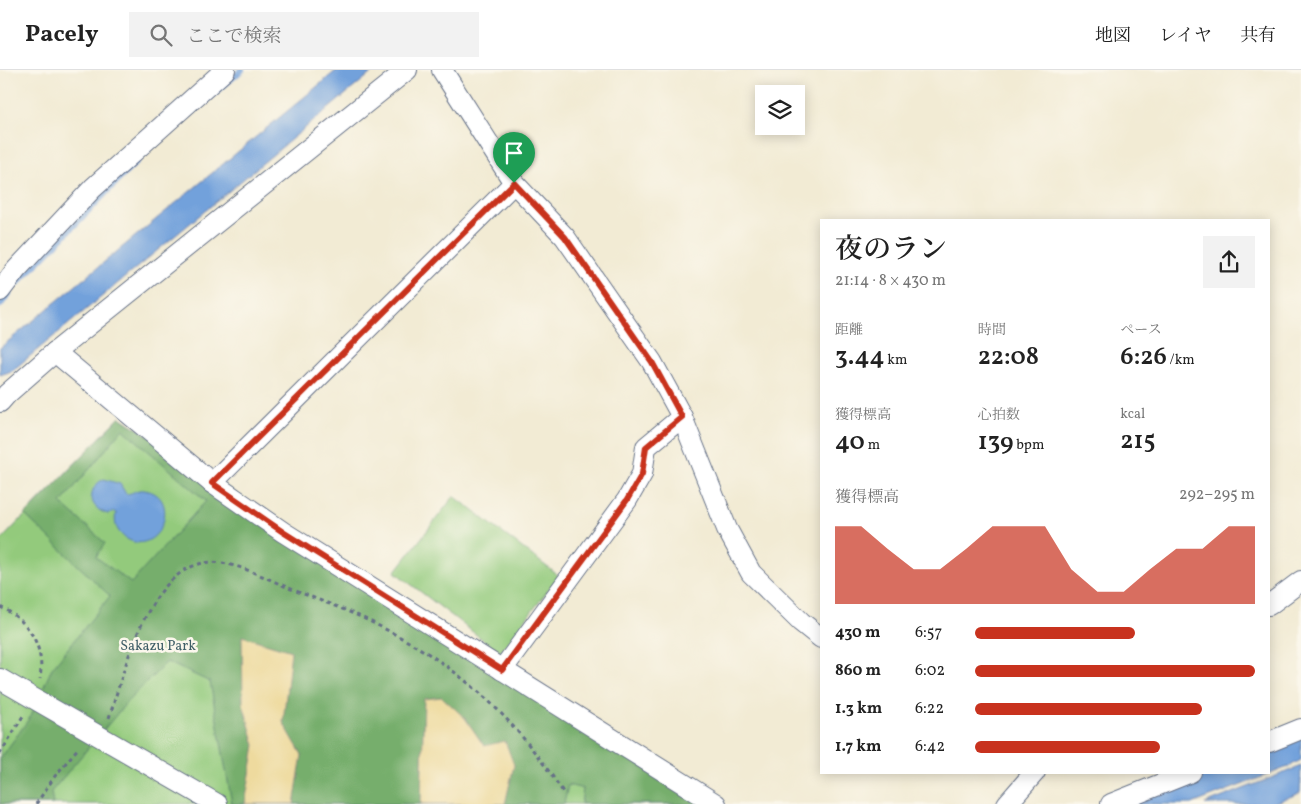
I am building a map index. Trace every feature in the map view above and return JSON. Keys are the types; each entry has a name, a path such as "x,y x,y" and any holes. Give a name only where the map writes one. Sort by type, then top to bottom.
{"street":[{"path":"0,291 16,270 93,188 225,70"},
{"path":"2,395 407,70"},
{"path":"442,70 514,183 565,237 652,362 682,417 727,529 751,573 801,622 820,637"},
{"path":"212,483 514,183"},
{"path":"55,352 212,483 283,532 716,804"},
{"path":"502,670 627,500 642,474 646,447 682,417"},
{"path":"1270,605 1301,581"},
{"path":"0,679 217,804"},
{"path":"1270,742 1301,730"},
{"path":"1007,804 1033,774"},
{"path":"1110,804 1186,774"}],"path":[{"path":"36,804 55,776 79,747 98,736 140,626 164,586 183,572 199,564 216,562 250,572 361,617 391,632 439,661 464,680 512,726 548,768 563,792"},
{"path":"0,607 22,621 30,630 39,649 42,662 41,676 34,698 0,754"}],"green space":[{"name":"Sakazu Park","path":"120,417 708,804 0,804 0,541"},
{"name":"Sakazu Park","path":"120,417 708,804 581,804 583,789 568,785 564,804 505,804 514,765 484,746 465,718 441,697 424,699 421,804 294,804 302,755 283,722 291,651 242,636 243,704 255,745 245,804 232,804 210,682 167,662 128,701 51,792 53,804 0,804 0,759 31,716 52,668 110,596 25,515","holes":["123,429 206,501 131,583 96,557 105,543 61,503"]},
{"path":"454,496 559,576 500,653 395,572"}],"sand":[{"path":"242,636 291,651 283,722 302,755 294,804 245,804 255,745 243,704"},
{"path":"442,697 465,718 484,746 505,741 514,765 505,804 421,804 424,699"}],"water":[{"path":"337,70 375,70 12,371 0,375 0,348"},
{"path":"104,479 120,484 126,494 144,490 156,494 163,503 165,514 162,525 156,534 147,541 136,542 124,537 116,526 116,513 108,514 96,508 93,503 92,493 98,483"},
{"path":"1301,734 1301,760 1270,774 1270,748"},
{"path":"1301,766 1300,793 1271,804 1205,804"},
{"path":"1204,774 1270,774 1192,804 1128,804"}],"waterway":[{"path":"205,101 242,70"},
{"path":"18,283 137,161"},
{"path":"0,305 9,294"}],"route":[{"path":"514,183 565,237 652,362 682,417 646,447 642,474 627,500 502,670 283,532 212,483 514,183"}]}
